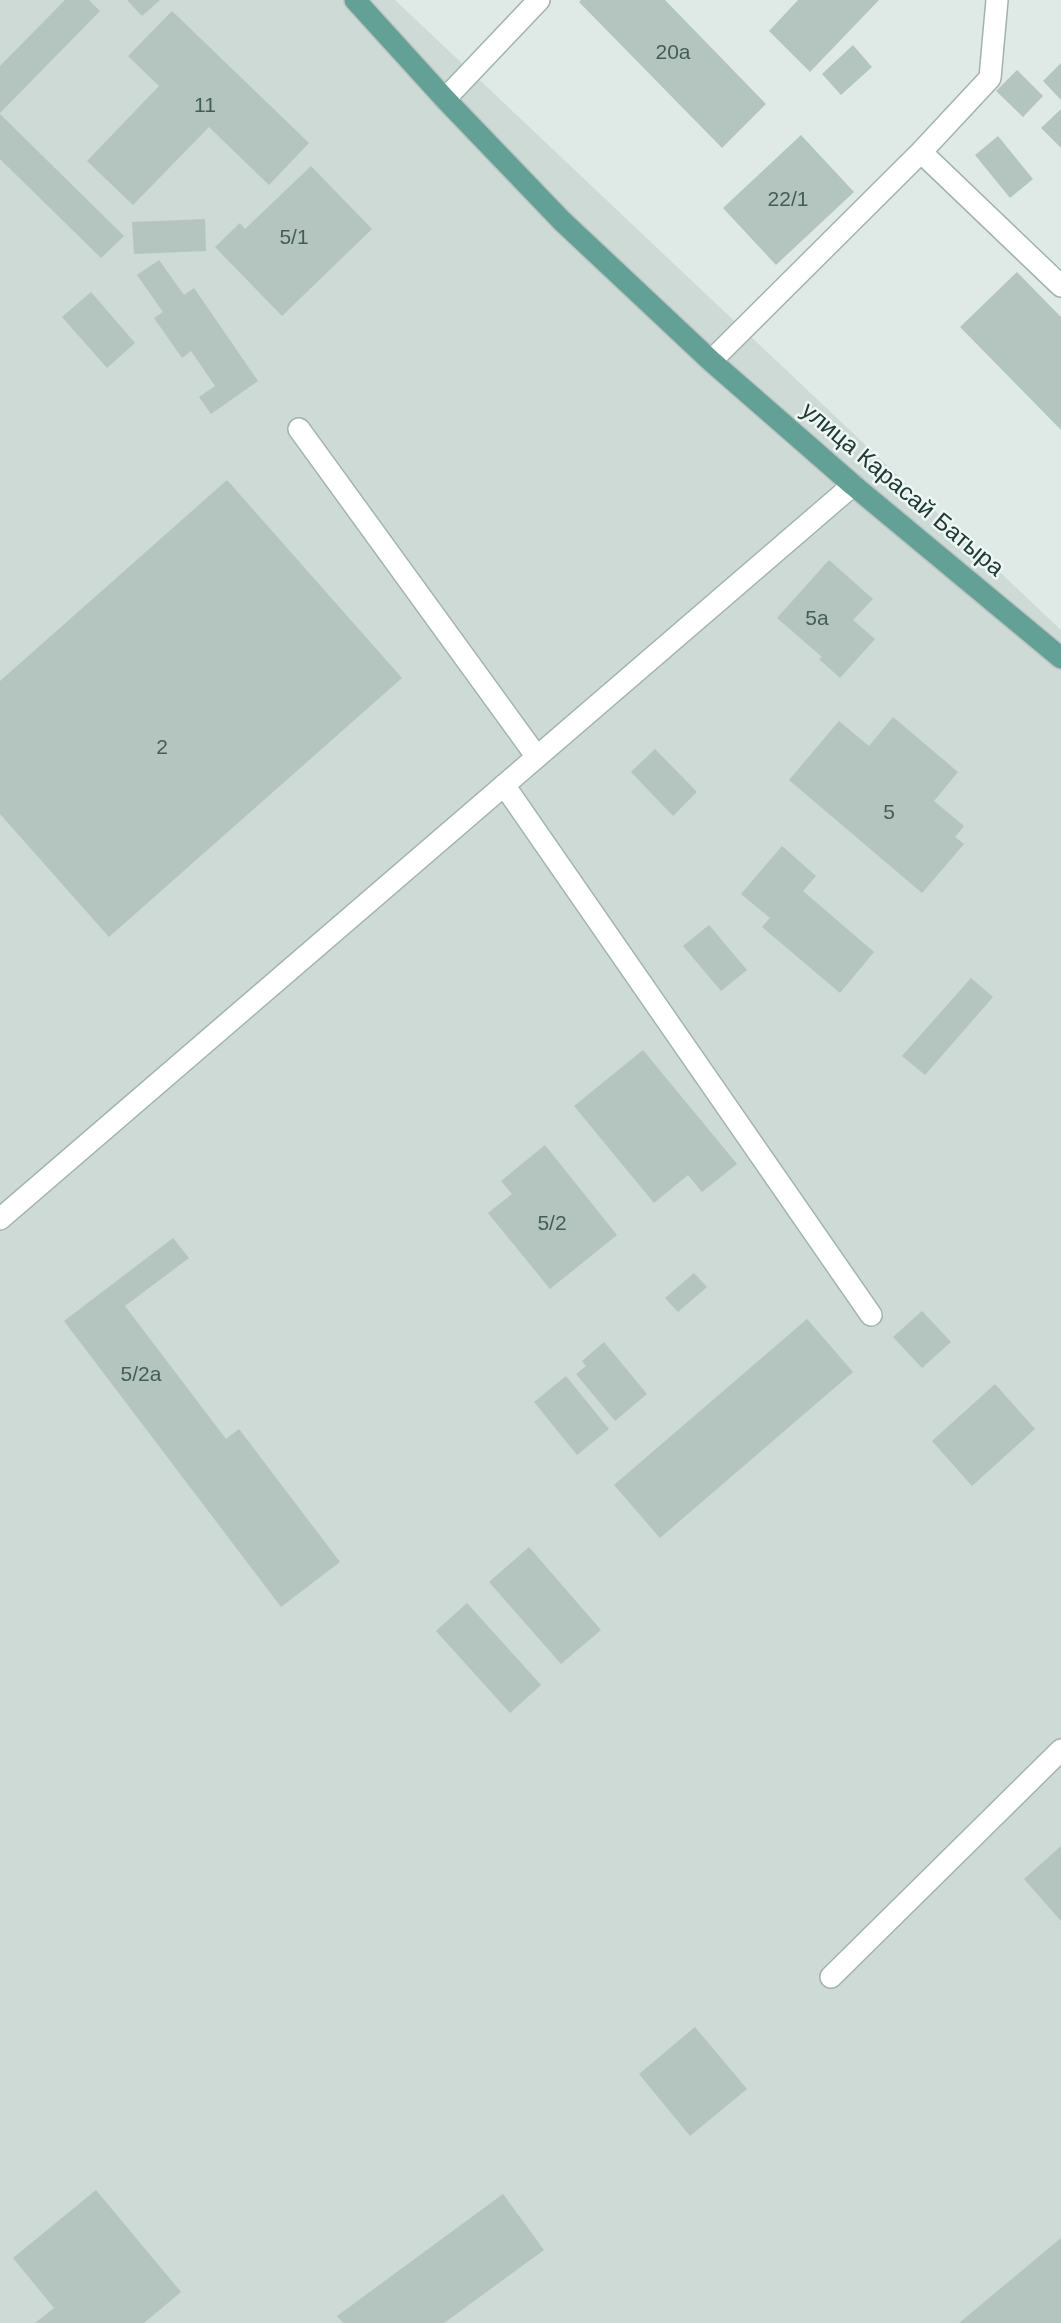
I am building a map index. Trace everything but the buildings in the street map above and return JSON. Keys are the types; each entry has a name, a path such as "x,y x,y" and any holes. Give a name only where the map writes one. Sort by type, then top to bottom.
{"main road":[{"name":"улица Карасай Батыра","path":"355,0 562,221 711,360 853,485 1061,658"}],"street":[{"path":"445,99 539,0"},
{"path":"711,360 921,152 990,78 997,0"},
{"path":"921,152 1061,286"},
{"path":"299,429 537,757"},
{"path":"0,1219 853,485"},
{"path":"504,785 871,1315"},
{"path":"831,1977 1061,1750"}],"shaded area":[{"path":"0,0 395,0 1061,630 1061,2323 0,2323"}]}
